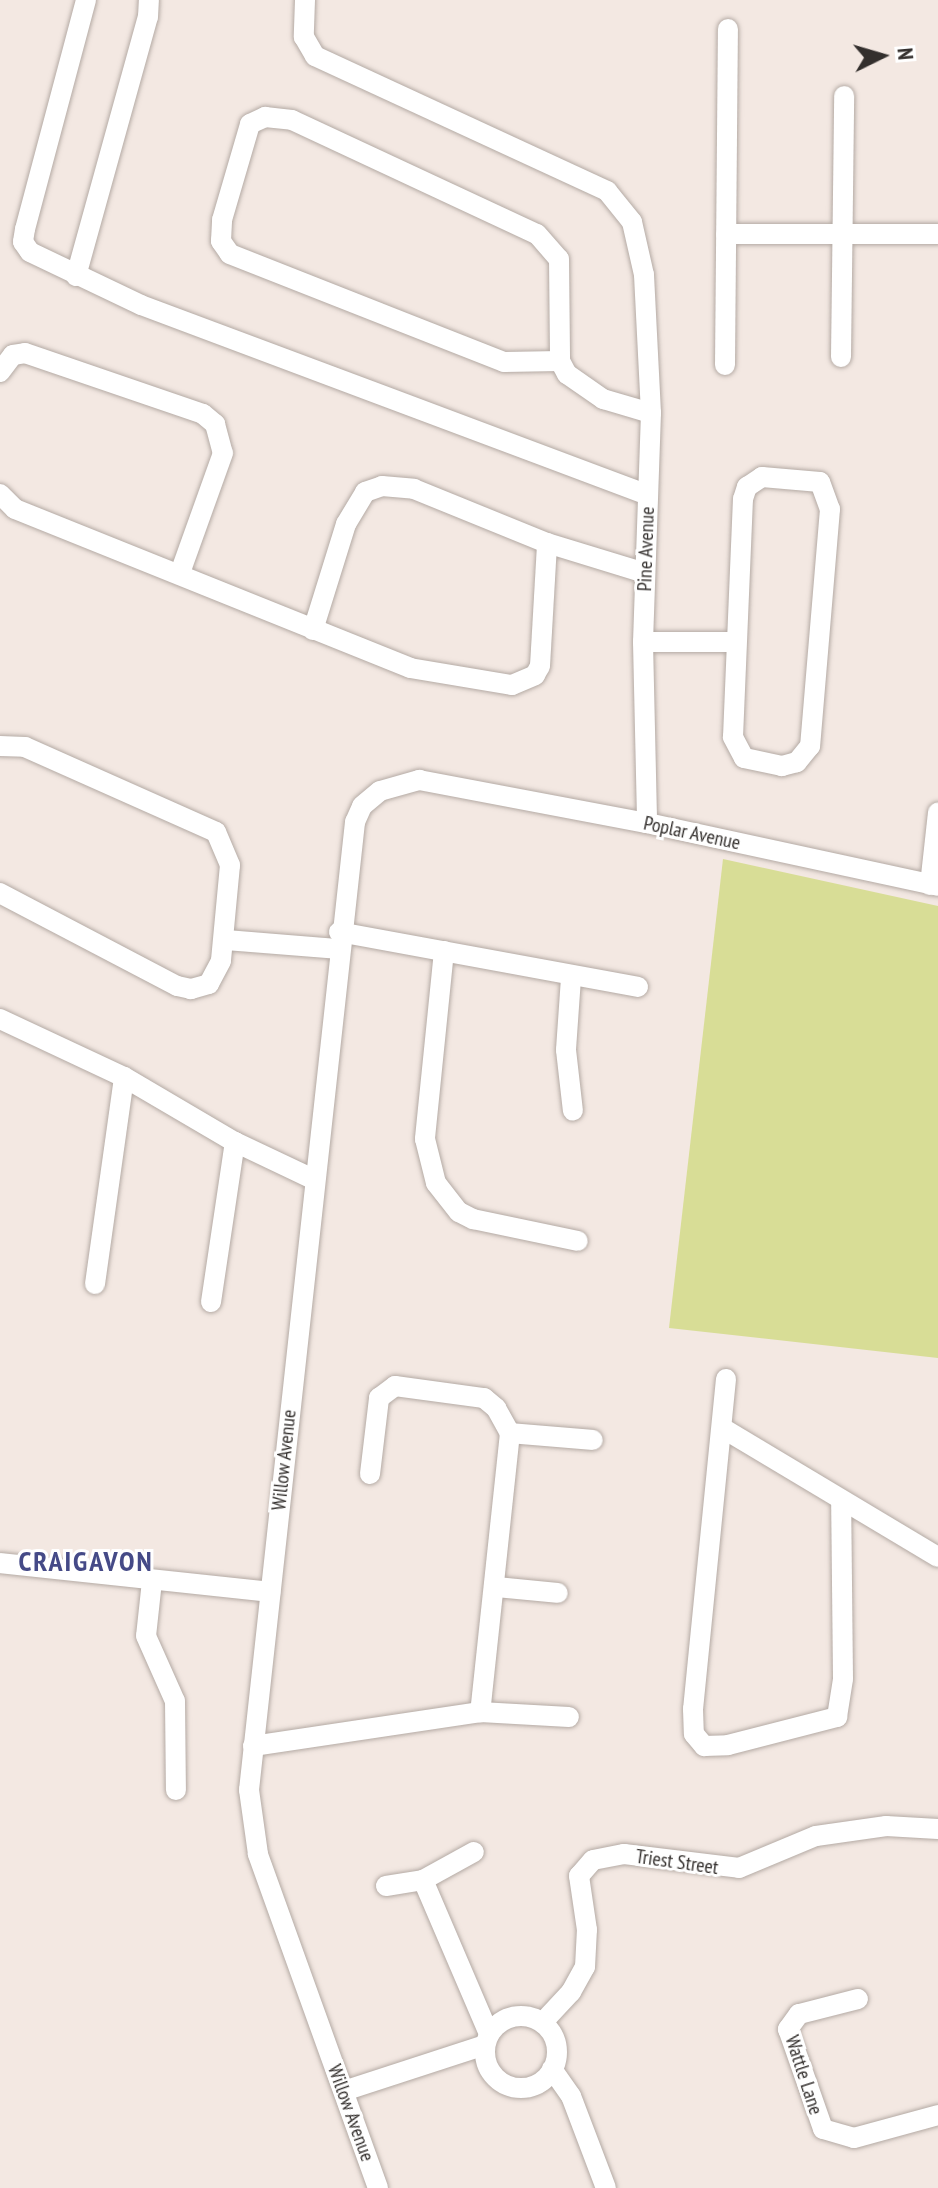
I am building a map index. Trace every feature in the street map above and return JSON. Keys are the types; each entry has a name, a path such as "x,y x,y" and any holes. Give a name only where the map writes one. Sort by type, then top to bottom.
{"street":[{"path":"86,0 23,242 30,252 76,276 648,495"},
{"path":"76,276 148,17 149,0"},
{"name":"Pine Avenue","path":"305,0 304,37 315,56 617,198 632,222 644,275 651,413 643,642 647,823"},
{"path":"725,365 728,29"},
{"path":"841,357 845,235 844,96"},
{"path":"560,361 504,362 230,254 221,241 222,220 250,124 265,117 292,120 547,241 561,271 560,361 574,383 603,399 651,413"},
{"path":"726,234 938,234"},
{"path":"0,372 13,355 25,353 203,414 215,424 223,453 180,573"},
{"path":"773,476 820,482 827,490 830,520 810,746 797,762 757,764 737,751 732,717 736,642 747,487 773,476"},
{"path":"313,630 346,524 365,492 397,485 414,489 547,543 645,573"},
{"path":"0,494 15,509 410,668 521,683 540,666 547,543"},
{"path":"643,642 736,642"},
{"path":"0,746 25,747 209,826 223,842 230,865 226,940 217,974 209,984 191,989 160,978 0,893"},
{"name":"Willow Avenue","path":"373,2187 344,2091 258,1854 249,1790 349,848 362,806 391,785 419,780 446,784"},
{"name":"Poplar Avenue","path":"446,784 647,823 934,886"},
{"path":"934,886 938,812"},
{"path":"226,940 338,941 444,951 571,978 638,987"},
{"path":"444,951 425,1139 436,1183 459,1212 473,1219 578,1241"},
{"path":"571,978 566,1050 573,1111"},
{"path":"0,1019 124,1077 235,1142 313,1179"},
{"path":"95,1284 124,1077"},
{"path":"211,1302 235,1142"},
{"path":"726,1379 724,1429 693,1709 694,1734 704,1746 728,1745 837,1717 843,1679 841,1502"},
{"path":"370,1474 379,1398 395,1386 484,1398 496,1408 510,1433 496,1587 480,1712"},
{"path":"724,1429 841,1502 938,1557"},
{"path":"510,1433 593,1440"},
{"path":"0,1563 270,1592"},
{"path":"152,1581 147,1648 175,1701 176,1790"},
{"path":"496,1587 558,1593"},
{"path":"253,1746 480,1712 569,1717"},
{"name":"Triest Street","path":"543,2022 571,1992 585,1967 587,1930 579,1876 593,1860 624,1854 739,1868 816,1836 886,1826 938,1829"},
{"path":"386,1886 423,1880 474,1852"},
{"path":"344,2091 487,2040 516,2016 543,2022 556,2047 552,2069 536,2084 514,2087 494,2077 487,2040 423,1880"},
{"name":"Wattle Lane","path":"858,1999 799,2014 788,2029 823,2129 854,2138 938,2115"},
{"path":"552,2069 571,2096 606,2188"}],"green space":[{"path":"723,859 938,906 938,1358 669,1328"}],"district":[{"name":"CRAIGAVON","path":"86,1561"}]}
